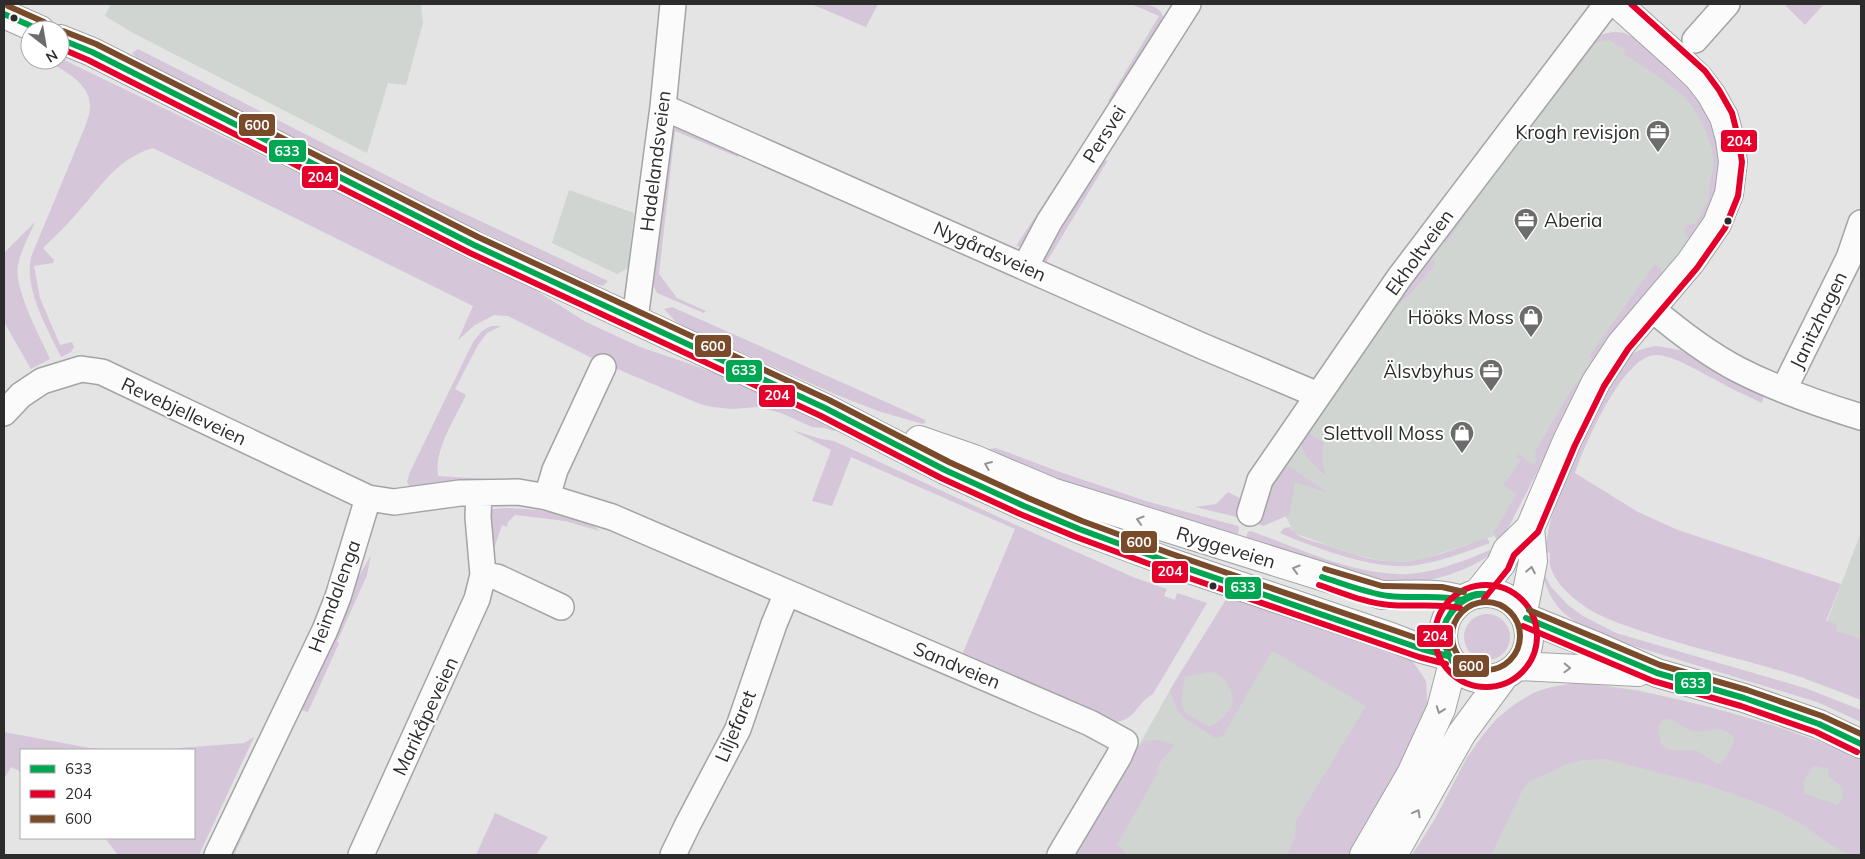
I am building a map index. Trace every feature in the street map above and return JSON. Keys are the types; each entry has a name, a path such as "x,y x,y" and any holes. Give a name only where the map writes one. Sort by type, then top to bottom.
{"main road":[{"path":"1364,855 1411,774 1441,709 1450,660 1444,641 1444,626 1451,611 1469,597 1501,564 1507,550 1530,528 1568,440 1596,382 1621,344 1690,263 1717,224 1729,194 1733,162 1730,139 1724,117 1711,94 1698,76 1618,4"},
{"path":"4,14 20,21"},
{"name":"Ryggeveien","path":"70,43 92,52 474,245 825,408 945,470 1024,506 1079,529 1166,561 1391,637 1450,660"},
{"name":"Ryggeveien","path":"825,408 974,459 1052,492 1382,595 1469,597"},
{"path":"1393,855 1462,733 1527,651 1530,634 1524,615 1533,561 1530,528"},
{"path":"1469,597 1502,596 1524,615 1657,673 1744,698 1819,724 1861,744"},
{"path":"1450,660 1463,672 1476,678 1490,679 1511,671 1609,669 1657,673"}],"street":[{"name":"Hadelandsveien","path":"635,319 663,107 673,4"},
{"name":"Ekholtveien","path":"1250,513 1260,480 1428,238 1607,4"},
{"path":"1695,40 1727,4"},
{"name":"Persvei","path":"1026,267 1049,222 1183,5"},
{"name":"Nygårdsveien","path":"663,107 1202,346 1318,395"},
{"name":"Janitzhagen","path":"1784,389 1849,258 1861,223"},
{"name":"Janitzhagen","path":"1651,308 1716,357 1740,371 1861,417"},
{"path":"547,497 555,470 603,366"},
{"name":"Revebjelleveien","path":"4,413 21,395 42,381 81,369 102,372 368,498"},
{"path":"368,498 394,502 460,494 518,492 547,497 612,518 787,593"},
{"name":"Marikåpeveien","path":"361,855 477,599 483,575 478,517 479,493"},
{"name":"Heimdalenga","path":"217,855 325,630 338,597 368,498"},
{"path":"483,575 497,577 561,606"},
{"name":"Sandveien","path":"787,593 946,659 1090,722 1125,742 1114,765 1060,855"},
{"name":"Liljefaret","path":"674,855 688,824 738,729 774,624 787,593"}],"shaded area":[{"path":"111,4 421,4 423,23 406,85 388,83 367,153 135,34 105,16"},
{"path":"811,4 878,4 866,27"},
{"path":"1131,4 1143,4 1154,7 1162,13 1164,25 1115,102 1108,101 1159,16"},
{"path":"1784,4 1824,4 1805,25"},
{"path":"1624,33 1634,38 1686,81 1720,158 1707,222 1574,400 1545,456 1497,540 1494,536 1420,560 1388,562 1352,554 1294,533 1286,517 1281,500 1283,465 1335,380 1582,46 1604,34"},
{"path":"1624,33 1634,38 1655,53 1686,81 1707,111 1716,134 1720,158 1714,204 1690,239 1684,233 1685,227 1696,223 1709,198 1713,162 1707,133 1688,101 1669,85 1624,54 1625,50 1609,40 1600,41 1590,46 1592,48 1527,132 1524,130 1589,42 1604,34"},
{"path":"138,49 429,197 608,281 603,286 586,281 405,195 140,62 132,53"},
{"path":"70,63 310,179 467,259 532,288 586,322 640,347 699,367 758,391 837,429 834,431 812,427 781,413 758,407 732,409 700,404 596,360 508,316 494,315 475,325 458,340 473,306 153,148 130,159 111,174 70,221 43,248 54,260 53,263 34,266 40,298 60,345 72,342 74,347 71,352 61,357 38,308 31,282 30,269 31,257 85,127 90,109 86,91 63,70 70,70"},
{"path":"678,127 739,149 738,157 675,131 659,274 677,298 706,311 704,313 657,293 654,287 653,277 671,130"},
{"path":"1522,134 1446,243 1442,241 1430,258 1435,263 1421,282 1399,305 1393,301"},
{"path":"1075,156 1078,157 1022,247 1016,246"},
{"path":"1108,160 1046,263 1053,266 1050,270 1044,268 1042,258 1046,248 1100,162"},
{"path":"569,190 634,213 628,268 617,274 552,243"},
{"path":"35,222 25,243 18,265 19,286 28,312 50,359 31,369 4,322 4,253"},
{"path":"1655,264 1662,272 1663,279 1574,400 1502,540 1497,540 1493,530 1496,529 1517,494 1503,485 1521,460 1516,457 1518,454 1533,465 1536,462 1535,452 1568,395 1592,360 1590,355"},
{"path":"672,307 895,406 926,422 923,424 878,411 837,395 686,328 676,322 664,309"},
{"path":"491,326 501,326 487,333 478,345 455,389 466,395 442,445 439,455 438,476 506,480 410,488 407,482 410,472 473,342 482,331"},
{"path":"1656,346 1680,350 1723,375 1764,394 1762,403 1671,358 1657,355 1644,358 1619,384 1607,403 1596,423 1575,473 1638,512 1678,530 1841,584 1826,621 1837,624 1836,631 1861,639 1861,700 1811,680 1683,644 1617,623 1580,603 1567,592 1553,573 1550,566 1550,553 1545,552 1548,531 1561,485 1579,440 1601,398 1623,364 1637,351"},
{"path":"792,430 834,441 1018,526 1133,577 1167,589 1164,596 1175,600 1177,593 1207,603 1153,694 1131,716 1112,722 961,657 1015,529 851,457 832,506 812,501 831,450"},
{"path":"1307,430 1324,443 1322,460 1327,476 1306,456 1302,443 1303,436"},
{"path":"996,448 1146,501 1238,526 1237,538 1132,509 1012,463 989,449"},
{"path":"1283,465 1290,467 1328,493 1295,482 1289,515 1263,526 1254,522 1258,504 1267,501 1267,494"},
{"path":"1228,492 1247,502 1241,518 1195,507 1216,504"},
{"path":"507,508 556,512 580,519 600,531 565,521 515,515 508,522 507,527 502,525 489,559 488,515 493,509"},
{"path":"1290,527 1306,539 1363,557 1392,562 1422,559 1487,538 1490,543 1454,556 1417,565 1384,565 1329,552 1280,533 1284,528"},
{"path":"1251,531 1341,564 1360,569 1398,574 1421,573 1457,563 1490,550 1494,551 1471,566 1440,577 1407,584 1379,583 1245,541 1248,532"},
{"path":"1861,532 1861,700 1805,679"},
{"path":"371,555 367,575 308,712 301,710 234,855 225,855 344,602"},
{"path":"1542,573 1551,587 1568,605 1583,616 1616,633 1805,688 1861,710 1861,722 1817,702 1614,640 1589,629 1568,617 1560,609 1547,588"},
{"path":"1227,598 1413,662 1426,681 1427,706 1352,855 1070,855 1138,747 1174,683"},
{"path":"1227,598 1280,609 1382,645 1413,662 1426,681 1427,706 1416,738 1352,855 1287,855 1295,838 1296,821 1366,706 1272,651 1223,736 1215,738 1183,717 1177,710 1170,690","holes":["1210,672 1216,673 1224,679 1233,700 1231,708 1226,714 1210,727 1184,712 1181,697 1185,677"]},
{"path":"1487,614 1500,618 1506,624 1510,637 1506,650 1500,656 1487,660 1474,656 1468,650 1464,637 1468,624 1474,618"},
{"path":"1577,683 1650,694 1722,710 1792,732 1861,758 1861,855 1845,855 1846,853 1831,845 1802,824 1771,808 1708,785 1605,759 1582,760 1564,765 1530,780 1522,791 1491,855 1412,855 1435,819 1474,748 1498,718 1532,694 1548,688","holes":["1669,719 1696,732 1718,729 1728,732 1734,738 1733,745 1722,763 1717,764 1696,750 1669,750 1661,744 1658,726 1663,720","1814,766 1829,769 1828,776 1843,788 1843,799 1837,805 1805,794 1805,779"]},
{"path":"1599,685 1638,690 1713,708 1776,726 1861,758 1861,855 1412,855 1435,819 1467,757 1496,719 1533,693 1556,686"},
{"path":"4,732 90,748 108,749 20,749 20,772 11,767 4,779"},
{"path":"254,737 199,855 118,855 106,839 195,839 195,749 167,749 244,743"},
{"path":"1156,740 1175,745 1160,762 1157,774 1117,845 1125,852 1123,855 1070,855 1138,747 1145,741"},
{"path":"495,813 548,837 536,855 476,855"}],"transit line":[{"name":"204","path":"1484,599 1508,569 1514,555 1538,532 1575,445 1604,386 1628,349 1697,268 1725,228 1738,196 1742,162 1732,113 1719,90 1705,71 1631,4"},
{"name":"600","path":"8,6 40,20"},
{"name":"633","path":"4,14 20,21"},
{"name":"600","path":"70,34 96,44 478,237 829,400 949,462 1028,498 1082,521 1169,553 1450,648"},
{"name":"633","path":"70,43 92,52 474,245 825,408 945,470 1024,506 1079,529 1166,561 1422,649 1448,656"},
{"name":"204","path":"70,52 470,253 821,416 941,478 1020,514 1163,569 1419,657 1446,664"},
{"name":"600","path":"1325,569 1382,586 1442,587 1464,592"},
{"name":"633","path":"1322,577 1380,595 1444,597 1462,600"},
{"name":"204","path":"1319,585 1381,604 1460,608"},
{"name":"204","path":"1486,585 1506,588 1515,593 1529,607 1534,616 1537,636 1534,656 1529,665 1515,679 1506,684 1486,687 1466,684 1457,679 1443,665 1438,656 1435,636 1438,616 1443,607 1457,593 1466,588 1486,585"},
{"name":"633","path":"1449,616 1455,606 1468,596 1485,594"},
{"name":"633","path":"1449,616 1464,600 1485,594"},
{"name":"600","path":"1486,602 1499,605 1510,612 1517,623 1520,636 1517,649 1510,660 1499,667 1486,670 1473,667 1462,660 1455,649 1452,636 1455,623 1462,612 1473,605 1486,602"},
{"name":"600","path":"1529,610 1660,665 1747,690 1822,716 1861,734"},
{"name":"633","path":"1449,616 1443,633 1452,661"},
{"name":"633","path":"1526,618 1657,673 1744,698 1819,724 1861,744"},
{"name":"204","path":"1523,626 1653,681 1741,706 1816,732 1857,752"}],"place":[{"name":"Krogh revisjon","path":"1658,153"},
{"name":"Aberia","path":"1526,241"},
{"name":"Hööks Moss","path":"1531,338"},
{"name":"Älsvbyhus","path":"1491,392"},
{"name":"Slettvoll Moss","path":"1462,454"}]}
